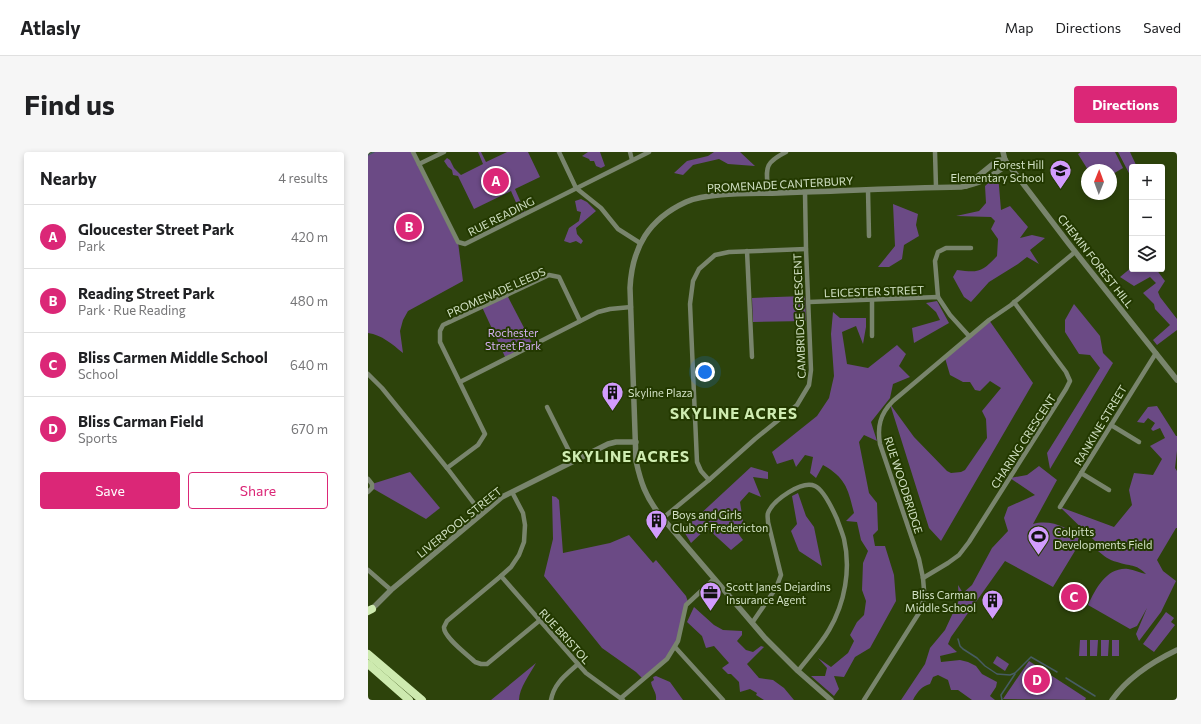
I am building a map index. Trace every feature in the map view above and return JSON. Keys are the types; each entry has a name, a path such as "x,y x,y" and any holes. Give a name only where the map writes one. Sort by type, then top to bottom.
{"highway":[{"path":"368,654 422,700"},
{"path":"368,664 409,700"}],"street":[{"name":"RUE READING","path":"413,152 458,242 465,244 649,152"},
{"path":"419,164 444,152"},
{"path":"559,152 576,188 601,208 618,229 640,243"},
{"path":"630,152 632,160"},
{"path":"768,193 768,164 775,157 786,152"},
{"path":"935,152 936,187"},
{"name":"CHEMIN FOREST HILL","path":"1002,152 1005,160 1075,252 1177,380"},
{"name":"PROMENADE CANTERBURY","path":"831,700 798,671 765,638 648,500 641,484 636,461 631,307 631,276 633,263 640,243 653,225 664,215 688,201 702,197 768,193 966,186 998,160 1005,160"},
{"path":"868,190 869,236"},
{"name":"CAMBRIDGE CRESCENT","path":"663,518 797,405 806,393 809,385 811,370 805,192"},
{"path":"938,297 935,261 938,252 946,248 971,248"},
{"path":"709,480 701,471 697,462 690,304 693,281 699,269 715,255 729,252 806,249"},
{"path":"747,251 752,357"},
{"name":"RUE WOODBRIDGE","path":"864,700 919,613 923,602 923,578 919,559 880,444 879,427 881,418 893,401 969,336 1014,302 1075,252"},
{"name":"PROMENADE LEEDS","path":"447,468 478,445 485,434 440,342 439,336 443,325 549,275 559,277 580,322"},
{"name":"LEICESTER STREET","path":"809,302 938,297 950,315 969,336"},
{"path":"872,300 872,336"},
{"name":"CHARING CRESCENT","path":"923,578 948,563 958,555 969,542 1070,382 1066,372 1014,302"},
{"path":"460,382 604,310 631,307"},
{"name":"RANKINE STREET","path":"1060,507 1156,353"},
{"path":"368,374 382,388 482,514"},
{"path":"547,407 574,461"},
{"path":"1111,424 1139,442"},
{"name":"LIVERPOOL STREET","path":"370,610 391,590 502,497 608,444 616,442 636,442"},
{"path":"1081,474 1109,490"},
{"path":"368,479 372,484 372,488 368,492"},
{"path":"752,623 776,588 780,575 768,522 768,513 777,501 799,486 807,484 815,486 822,491 830,505 836,516 844,539 846,555 846,582 840,607 829,631 798,671"},
{"path":"512,492 523,513 525,534 522,549 515,561 501,576 447,621 444,627 448,638 475,662 487,664 539,621"},
{"path":"368,570 391,590"},
{"name":"RUE BRISTOL","path":"501,576 586,673 622,699"},
{"path":"622,699 667,659 675,647 686,605 714,579"},
{"path":"675,647 723,700"},
{"path":"1112,700 1138,673 1154,662 1177,650"},
{"path":"551,700 552,693 557,683 578,664"}],"green space":[{"path":"374,152 413,152 458,242 463,281 408,311 403,320 400,331 403,353 391,343 368,333 368,155"},
{"path":"478,152 481,152 486,162 507,152 528,152 540,177 515,189 525,212 521,214 511,191 474,209 458,176 453,175 452,170 444,161 447,158 450,160 454,168 461,175 483,164"},
{"path":"588,152 600,152 605,166 601,168 596,166 594,161 590,161 582,156"},
{"path":"714,152 740,152 755,166 728,164 719,159 693,165 683,175 674,173 687,161 708,156"},
{"path":"1081,152 1115,152 1123,168 1117,172 1117,164 1084,164 1078,154"},
{"path":"1118,152 1130,152 1136,164 1129,164 1129,173"},
{"path":"998,174 1001,210 1010,206 1028,227 1020,238 1032,235 1045,238 1030,250 1039,264 1027,257 989,282 971,302 964,297 953,277 957,270 980,270 988,265 997,256 998,239 991,229 995,221 991,217 956,216 979,211 986,203 985,186"},
{"path":"581,199 587,202 596,211 576,228 577,234 583,241 581,244 576,241 570,243 564,241 569,228 579,221 581,212 577,211 575,201"},
{"path":"893,204 918,214 916,225 919,236 904,245 902,259 889,267 878,267 895,246"},
{"path":"1129,270 1129,272 1158,272 1165,281 1158,292 1160,297 1177,319 1177,330 1157,345 1153,340 1170,325 1155,309 1154,304 1143,293 1156,283 1150,277 1134,286 1120,277"},
{"name":"Rochester Street Park","path":"507,295 533,345 506,359 482,307"},
{"path":"805,296 806,321 753,322 752,298"},
{"path":"937,301 949,323 914,343 912,328 940,320 936,312 926,303"},
{"path":"1074,304 1100,336 1103,353 1113,363 1050,469 1047,453 1100,368 1090,355 1079,354 1065,332 1065,320"},
{"path":"833,312 840,318 866,318 863,344 856,326 842,332 847,364 868,368 897,345 906,354 899,366 910,377 893,384 890,398 871,422 877,441 864,435 859,442 869,493 877,503 878,530 873,535 875,546 885,546 894,575 896,601 870,648 855,657 844,677 834,676 839,689 834,696 811,676 825,676 827,668 818,658 831,667 848,653 854,641 850,635 857,622 864,615 866,601 862,590 863,563 868,551 861,540 857,522 846,521 854,513 848,491 837,475 823,465 816,478 810,473 813,457 805,455 796,467 793,459 777,464 772,452 817,416 829,398 834,376 831,334"},
{"path":"989,320 1033,383 941,541 929,528 890,404 914,437 947,471 951,473 965,470 987,438 986,419 982,411 1001,388 990,381 980,391 975,390 970,382 963,382 950,375 945,358"},
{"path":"1157,406 1177,436 1175,468 1177,471 1177,528 1157,560 1163,571 1176,581 1161,612 1139,641 1136,634 1147,608 1137,626 1130,629 1088,605 1103,580 1114,571 1128,569 1146,574 1136,567 1122,564 1102,555 1098,551 1097,543 1060,507 1114,527 1132,505 1129,490 1134,473 1153,475 1162,459 1150,446 1165,438 1160,428 1153,431 1151,429 1155,423 1148,418 1144,423 1137,422 1148,407"},
{"path":"1039,466 1057,480 1033,524 1053,523 1059,525 1071,532 1081,541 1053,587 1005,561 951,637 948,644 957,652 940,656 941,662 960,660 968,662 976,666 982,674 997,682 996,687 990,696 995,700 972,700 958,690 951,690 948,680 938,675 933,677 930,684 925,686 916,694 913,700 901,700 925,664 930,648 945,630 959,600 958,585 963,593 972,585 992,548 1008,531 1004,518 1008,507 1035,495 1010,478 1027,475"},
{"path":"751,467 768,472 768,479 753,477 761,497 749,492 740,502 743,521 737,532 743,540 731,550 707,528 691,543 683,530"},
{"path":"410,472 440,508 426,519 372,488 372,484"},
{"path":"798,493 806,516 814,527 822,566 799,551 791,531 797,524 792,496"},
{"path":"552,496 559,500 563,553 610,543 629,535 653,563 656,560 686,596 688,602 678,641 667,659 644,680 636,672 602,648 544,576 553,539"},
{"path":"694,607 714,625 723,630 742,631 742,635 737,641 746,650 753,652 761,646 764,647 747,664 759,678 773,680 784,688 794,700 764,700 750,689 740,692 739,682 722,668 729,663 714,646 706,648 702,636 687,622"},
{"path":"1166,612 1174,618 1171,622 1175,625 1154,652 1143,644"},
{"path":"1080,640 1087,640 1087,656 1079,656"},
{"path":"1090,640 1098,640 1097,656 1090,656"},
{"path":"1101,640 1109,640 1108,656 1101,656"},
{"path":"1112,640 1119,640 1119,656 1112,656"},
{"path":"997,656 1009,664 1005,671 993,663"},
{"path":"1029,661 1086,698 1085,700 1003,699"},
{"path":"536,663 523,686 519,695 519,700 491,700"},
{"path":"656,676 670,682 683,700 656,700 656,695 651,682 654,680 653,677"}],"waterway":[{"path":"368,155 374,152"},
{"path":"958,639 960,646 963,649 997,674 1010,675 1015,673 1031,657 1057,672"},
{"path":"1002,700 1001,695 1015,674"},
{"path":"1066,678 1095,696"}],"place":[{"name":"Gloucester Street Park","path":"496,181"},
{"name":"Forest Hill Elementary School","path":"1060,190"},
{"name":"Reading Street Park","path":"409,227"},
{"name":"Skyline Plaza","path":"613,412"},
{"name":"Boys and Girls Club of Fredericton","path":"656,540"},
{"name":"Colpitts Developments Field","path":"1038,556"},
{"name":"Bliss Carmen Middle School","path":"1074,597"},
{"name":"Scott Janes Dejardins Insurance Agent","path":"711,612"},
{"name":"Bliss Carman Middle School","path":"992,620"},
{"name":"Bliss Carman Field","path":"1037,680"}],"district":[{"name":"SKYLINE ACRES","path":"734,413"},
{"name":"SKYLINE ACRES","path":"626,456"}]}
